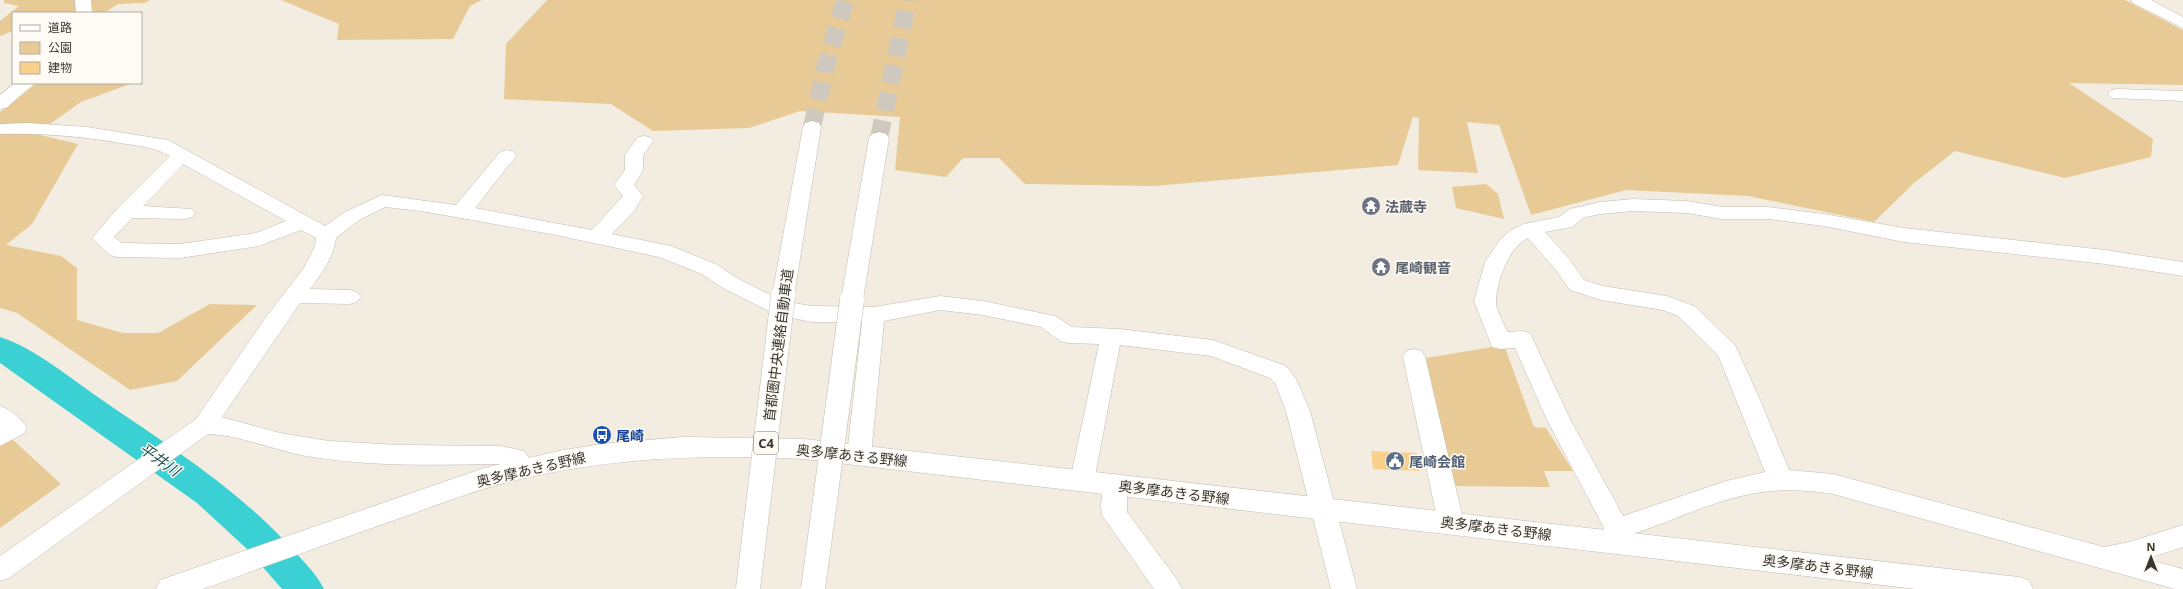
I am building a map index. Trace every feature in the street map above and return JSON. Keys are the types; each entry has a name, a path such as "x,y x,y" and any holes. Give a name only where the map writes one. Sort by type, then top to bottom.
{"main road":[{"name":"首都圏中央連絡自動車道","path":"748,589 783,296 812,127"},
{"path":"813,589 852,300 879,138"},
{"name":"奥多摩あきる野線","path":"170,589 337,528 484,478 524,468 599,454 675,446 750,446 859,456 1323,509 1451,522 1617,536 2019,589"}],"street":[{"path":"83,0 84,12"},
{"path":"2139,0 2183,23"},
{"path":"0,104 25,84"},
{"path":"2117,94 2183,96"},
{"path":"0,129 28,128 102,134 162,144 182,154 300,223 326,235"},
{"path":"597,237 629,205 632,196 624,185 634,170 634,155 644,141"},
{"path":"182,154 125,212 102,238 117,250 180,251 259,238 300,223"},
{"path":"461,212 508,156"},
{"path":"0,570 201,427 313,271 325,246 326,235 352,216 382,202 421,205 597,237 664,251 709,269 728,282 777,308 812,314 874,315 940,302 983,308 1047,321 1068,335 1111,337 1213,348 1278,372 1285,379 1298,411 1344,589"},
{"path":"2183,269 2104,257 1904,235 1824,220 1768,213 1722,213 1687,207 1634,205 1600,208 1578,213 1565,222 1531,229 1518,235 1507,244 1495,262 1485,301 1500,341 1522,339 1558,420 1617,536 1729,490 1764,482 1781,481 1833,484 2183,580"},
{"path":"125,212 185,212"},
{"path":"1531,229 1563,265 1577,285 1601,293 1667,302 1677,306 1686,311 1727,351 1750,402 1781,481"},
{"path":"294,296 350,297"},
{"path":"859,456 874,315"},
{"path":"1082,481 1111,337"},
{"path":"1414,356 1451,522"},
{"path":"0,415 15,428 0,437"},
{"path":"201,427 221,425 247,431 272,440 337,451 404,455 501,456 516,458 524,468"},
{"path":"1115,485 1113,506 1116,515 1169,589"},
{"path":"2103,558 2129,553 2183,536"}],"green space":[{"path":"4,0 150,0 145,3 118,4 106,12 12,12 12,31 0,36 0,21 19,6 4,3"},
{"path":"281,0 482,0 470,6 453,39 337,40 339,24"},
{"path":"547,0 2125,0 2183,30 2183,85 2069,83 2153,139 2151,157 2065,178 1955,151 1914,183 1874,222 1748,196 1626,190 1531,215 1499,125 1467,122 1478,173 1418,170 1419,118 1413,117 1398,165 1154,186 1025,184 999,158 963,158 946,177 895,170 900,117 800,111 749,128 653,131 611,104 504,99 506,44"},
{"path":"36,84 130,84 81,102 36,134 78,144 32,224 6,245 61,256 77,268 77,320 123,333 158,333 210,304 257,305 177,381 130,390 17,313 0,308 0,112"},
{"path":"1486,184 1498,194 1504,219 1456,208 1452,187"},
{"path":"1504,345 1534,427 1546,428 1573,471 1544,471 1550,487 1455,486 1426,358"},
{"path":"12,439 61,484 0,528 0,442"}],"building":[{"name":"尾崎会館","path":"1371,451 1417,453 1420,471 1373,469"}],"waterway":[{"name":"平井川","path":"0,348 38,372 209,493 259,537 305,589"}],"tunnel":[{"path":"812,127 825,70 845,0"},
{"path":"879,138 908,0"}],"place":[{"name":"法蔵寺","path":"1371,206"},
{"name":"尾崎観音","path":"1381,267"},
{"name":"尾崎","path":"602,435"},
{"name":"尾崎会館","path":"1395,461"}]}
